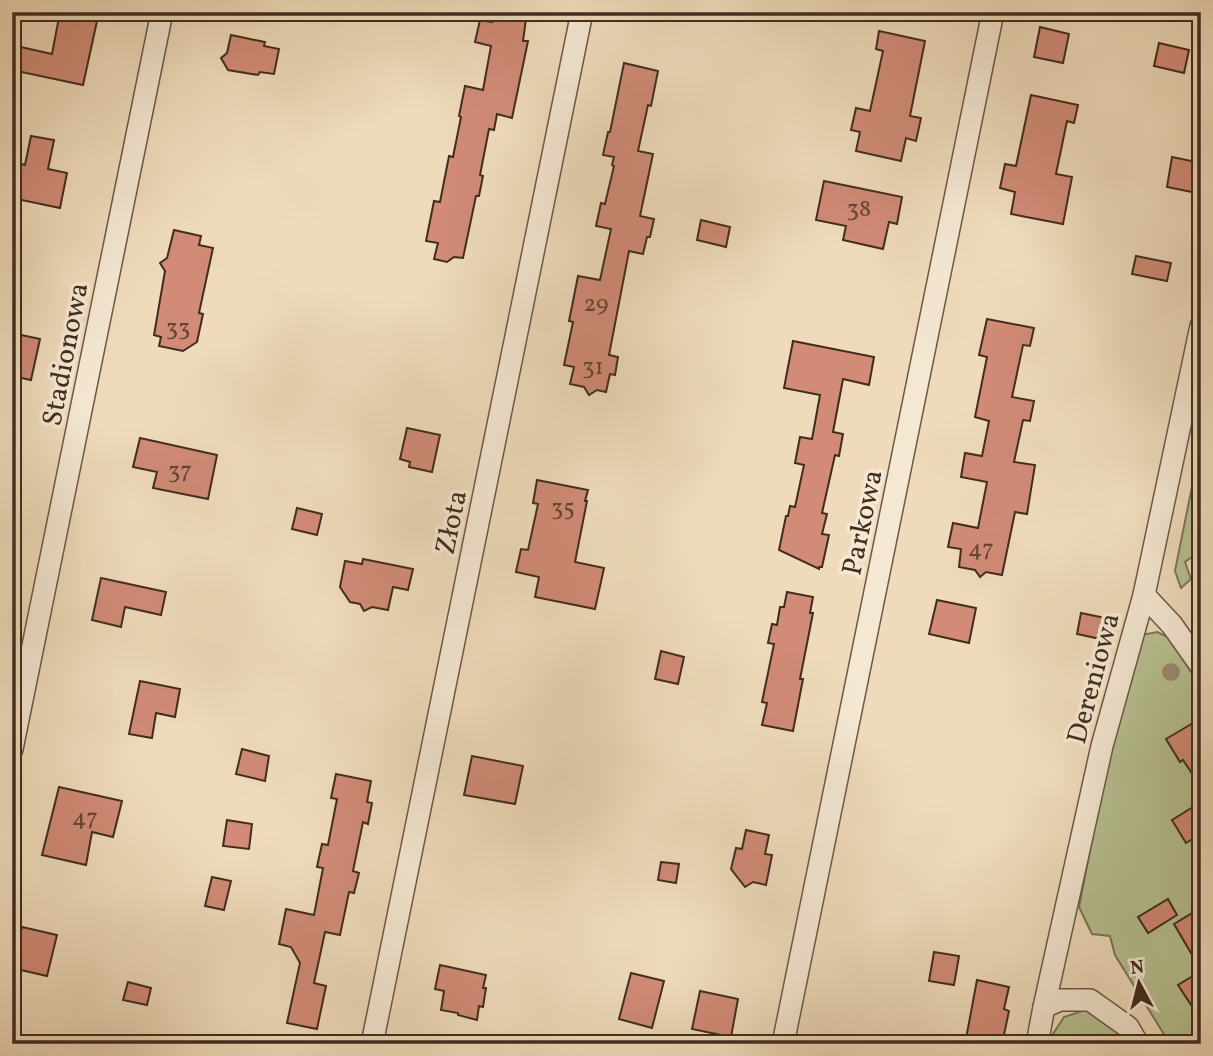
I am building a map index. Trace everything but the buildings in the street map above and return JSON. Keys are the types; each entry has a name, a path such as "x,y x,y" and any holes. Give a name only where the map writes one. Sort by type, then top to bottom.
{"street":[{"name":"Stadionowa","path":"12,749 162,12"},
{"name":"Złota","path":"372,1044 582,12"},
{"name":"Parkowa","path":"783,1044 993,12"},
{"name":"Dereniowa","path":"1037,1044 1102,746 1144,595 1201,326"},
{"path":"1144,595 1172,625 1201,666"},
{"path":"1044,1007 1060,1000 1090,1000 1128,1027 1138,1044"}],"green space":[{"path":"1201,442 1201,551 1185,562 1191,579 1181,588 1175,571"},
{"path":"1157,632 1170,638 1201,688 1201,1044 1170,1044 1115,955 1110,936 1092,934 1079,907 1108,758 1141,635"},
{"path":"1088,1009 1109,1018 1127,1044 1049,1044 1064,1017"}]}
